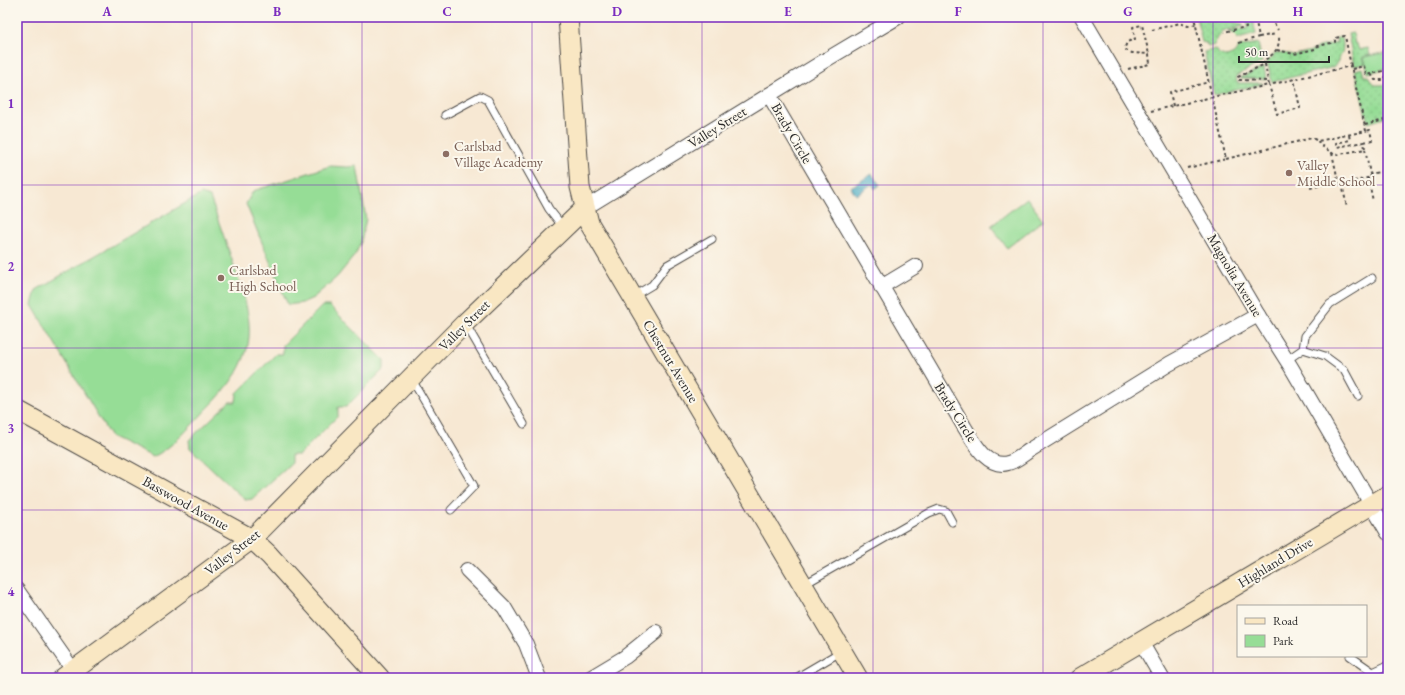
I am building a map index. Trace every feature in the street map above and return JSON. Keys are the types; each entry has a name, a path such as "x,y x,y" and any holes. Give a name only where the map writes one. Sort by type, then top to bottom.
{"street":[{"name":"Chestnut Avenue","path":"568,17 580,188 589,223 858,678"},
{"name":"Valley Street","path":"68,674 252,539 465,323 585,208 898,17"},
{"name":"Magnolia Avenue","path":"1082,17 1258,315 1287,360 1388,533"},
{"name":"Brady Circle","path":"769,95 965,428 982,454 992,462 1008,463 1169,364 1258,315"},
{"path":"881,287 916,266"},
{"name":"Basswood Avenue","path":"17,410 252,539 269,555 380,678"},
{"name":"Highland Drive","path":"1080,678 1388,495"},
{"path":"467,570 504,607 526,644 539,678"},
{"path":"17,590 68,674"},
{"path":"590,678 625,657 656,632"},
{"path":"1140,642 1162,678"}],"lane":[{"path":"445,115 480,96 488,100 550,209 564,228"},
{"path":"632,297 652,285 667,265 712,238"},
{"path":"1304,349 1305,336 1330,304 1372,278"},
{"path":"465,323 524,424"},
{"path":"1287,360 1304,349"},
{"path":"1304,349 1325,356 1344,370 1358,396"},
{"path":"411,378 474,486 451,510"},
{"path":"803,585 929,513 939,509 946,511 952,522"},
{"path":"796,678 842,651"},
{"path":"1351,657 1373,672 1388,665"}],"path":[{"path":"1194,17 1226,159"},
{"path":"1219,17 1245,22 1246,27 1224,32"},
{"path":"1255,17 1259,37"},
{"path":"1264,17 1271,20 1278,30"},
{"path":"1271,20 1274,17"},
{"path":"1152,30 1180,22 1188,26 1196,24"},
{"path":"1128,69 1152,64 1142,25 1133,27 1135,39 1127,42 1125,47 1126,50 1132,53 1149,54"},
{"path":"1239,43 1276,34"},
{"path":"1279,36 1279,42 1276,50 1264,60 1276,114 1300,108 1294,79"},
{"path":"1276,50 1294,54 1335,42 1335,38 1345,36 1366,131"},
{"path":"1265,64 1238,77 1239,80 1268,81"},
{"path":"1151,110 1351,67 1364,66 1366,75 1388,72"},
{"path":"1371,74 1375,80 1380,81 1383,80 1388,72"},
{"path":"1173,106 1170,92 1209,82"},
{"path":"1365,125 1388,118"},
{"path":"1318,141 1370,130 1372,140 1337,147 1336,144 1350,140 1349,135"},
{"path":"1185,168 1312,138 1335,155 1365,149"},
{"path":"1364,142 1371,177 1368,178 1373,200"},
{"path":"1332,153 1339,185 1368,178"},
{"path":"1370,174 1388,170"},
{"path":"1310,188 1338,181"},
{"path":"1342,184 1347,207"}],"green space":[{"path":"1196,17 1206,17 1243,24 1244,26 1222,31 1216,40 1215,45 1208,47 1206,43 1202,42"},
{"path":"1229,17 1252,17 1256,34 1238,39 1232,33 1228,32 1248,28 1247,20"},
{"path":"1353,33 1355,44 1357,44 1359,50 1368,48 1370,55 1363,57 1365,64 1354,66 1348,34"},
{"path":"1342,37 1342,53 1334,67 1272,82 1267,61 1277,52 1294,55 1316,50 1318,47 1337,43 1336,38"},
{"path":"1258,43 1262,62 1236,76 1237,83 1263,84 1214,95 1204,52 1216,49 1219,54 1227,57 1234,54 1239,47"},
{"path":"1388,52 1388,68 1368,73 1364,57"},
{"path":"1264,67 1266,79 1240,78"},
{"path":"1362,68 1364,76 1368,76 1375,85 1383,85 1388,83 1388,117 1368,123 1355,70"},
{"path":"330,166 357,166 366,219 361,242 355,255 337,277 313,298 302,303 288,305 246,204 253,191"},
{"path":"201,194 210,197 242,291 248,314 249,337 247,349 240,367 230,383 218,397 180,437 153,457 110,436 32,305 36,290"},
{"path":"1027,198 1043,220 1007,248 991,226"},
{"path":"322,306 330,306 384,360 384,369 346,407 338,407 338,416 299,455 291,455 291,463 252,499 245,500 190,448 189,440 229,402 236,402 237,393 276,354 283,354 283,345"}],"water":[{"path":"872,174 880,185 875,189 872,184 856,195 851,187"}],"place":[{"name":"Carlsbad Village Academy","path":"446,154"},
{"name":"Valley Middle School","path":"1289,173"},
{"name":"Carlsbad High School","path":"221,278"}]}
